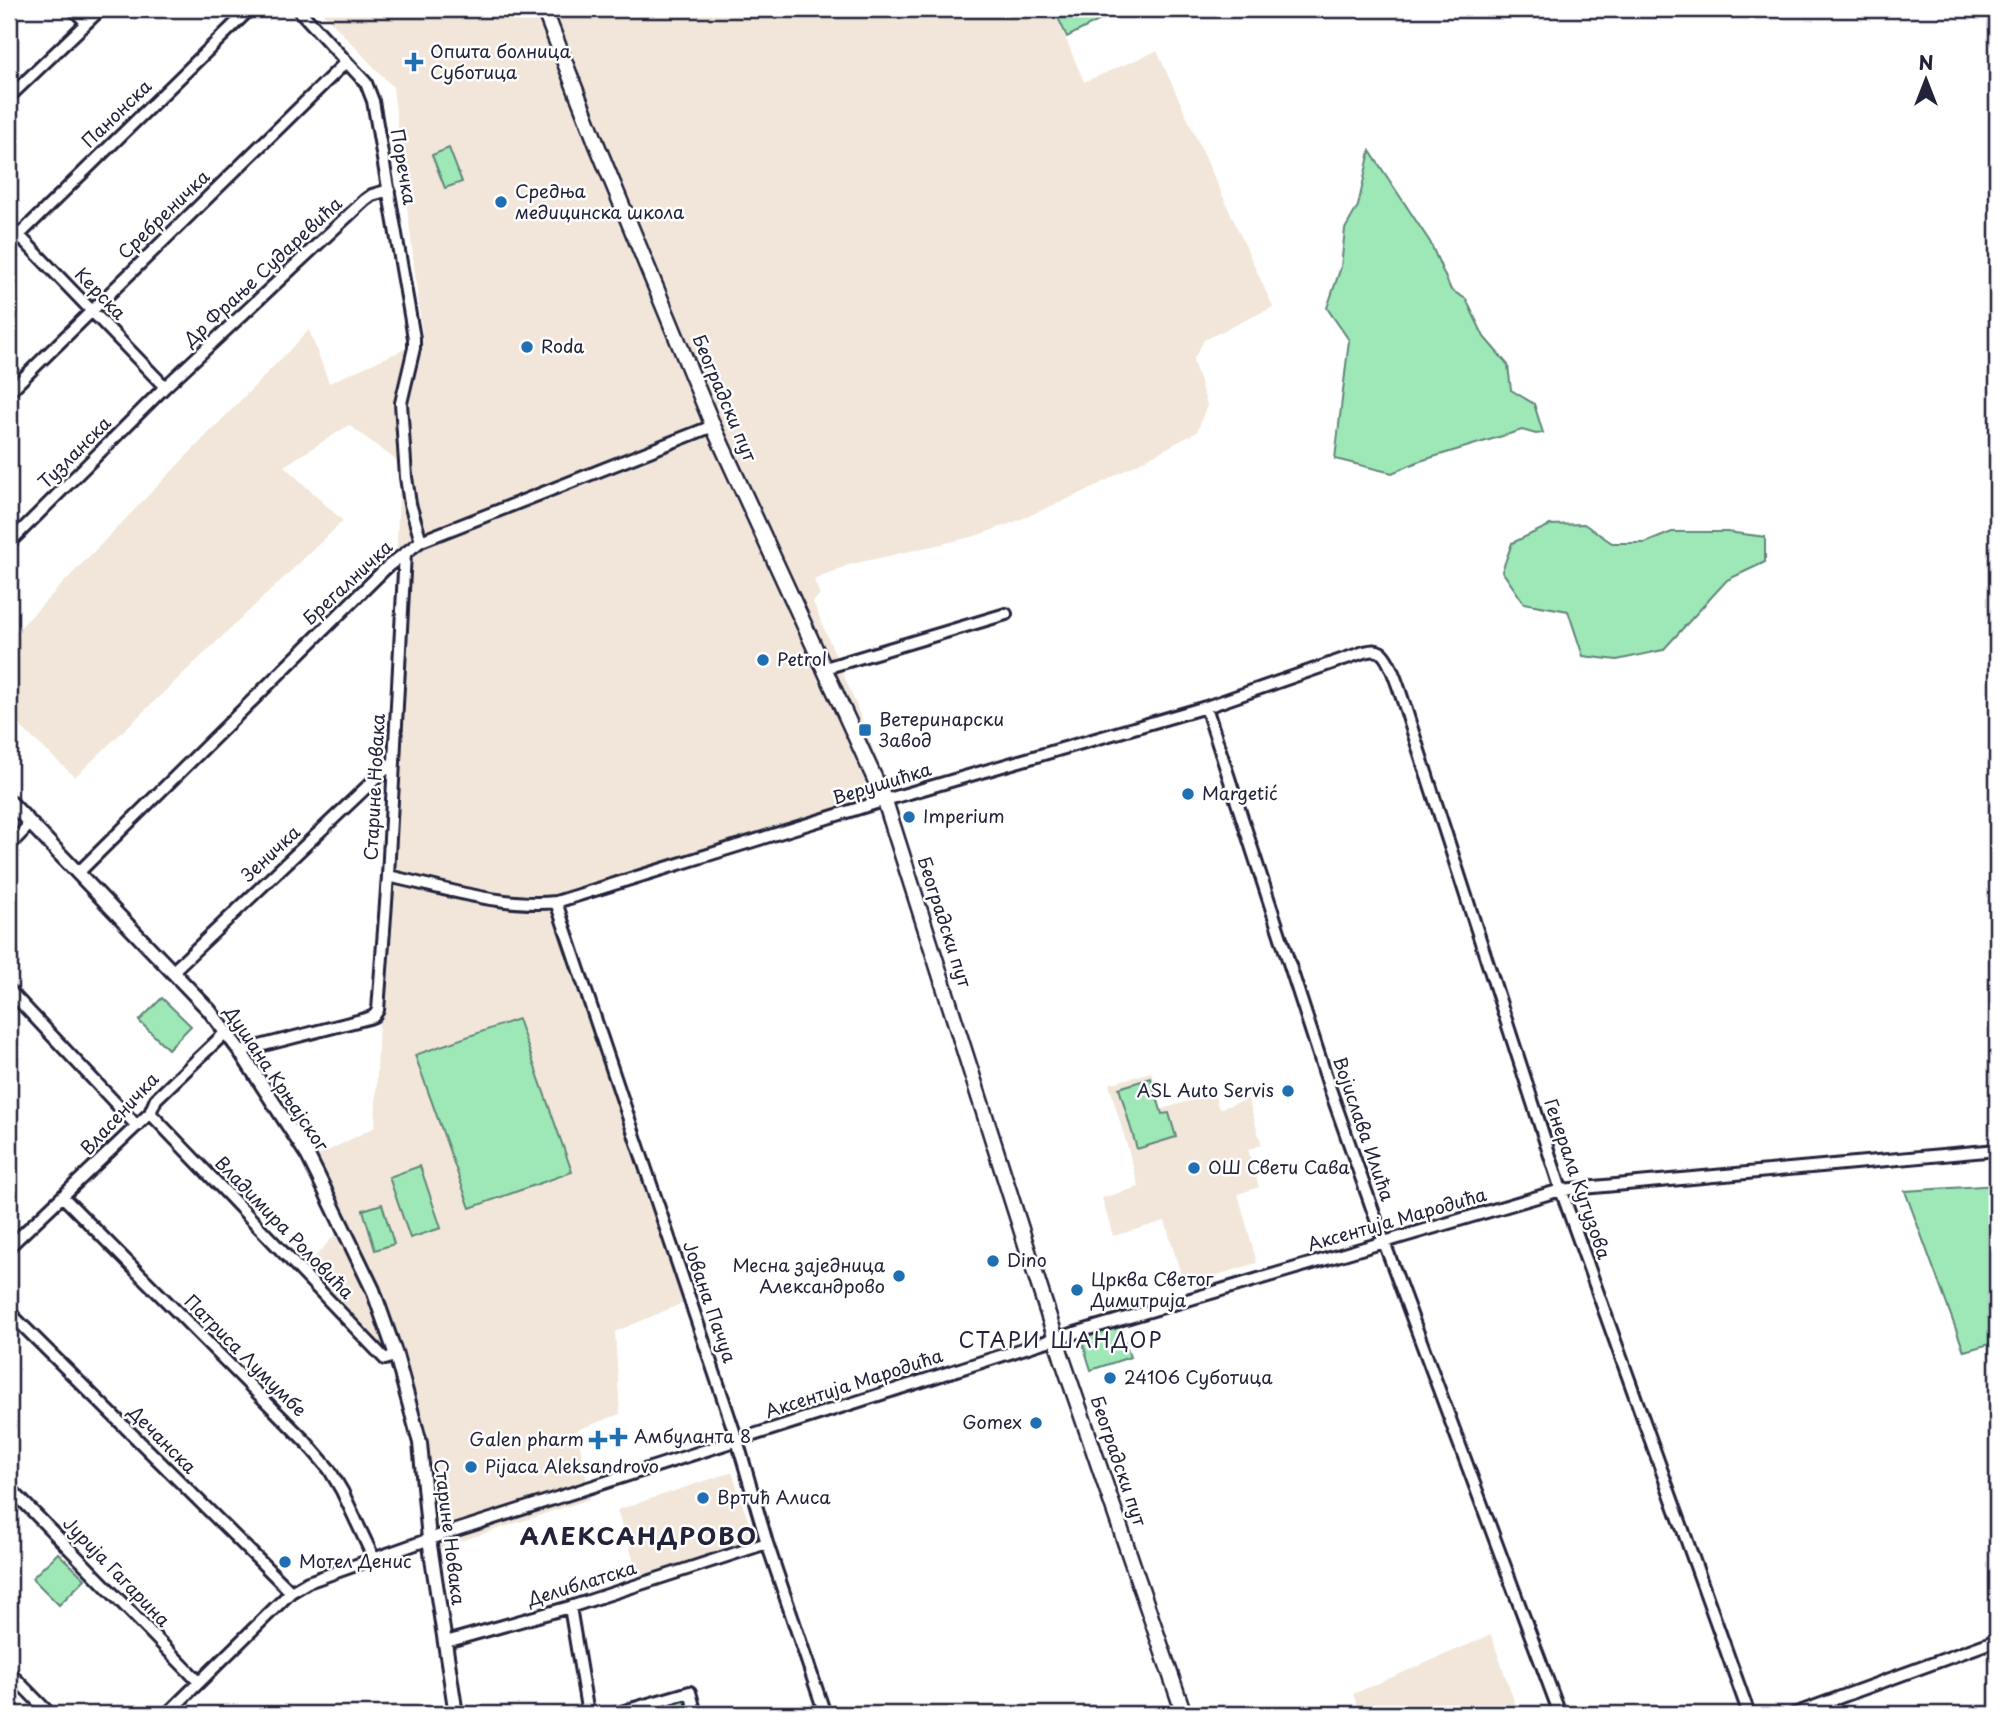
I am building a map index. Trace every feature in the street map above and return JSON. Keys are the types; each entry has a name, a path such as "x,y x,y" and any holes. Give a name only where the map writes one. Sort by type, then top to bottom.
{"main road":[{"name":"Београдски пут","path":"544,9 713,426 885,801 1056,1339 1184,1714"}],"street":[{"path":"73,9 86,22"},
{"path":"9,97 100,9"},
{"name":"Панонска","path":"9,245 250,9"},
{"name":"Поречка","path":"298,9 366,83 373,101 414,338 401,402 406,477 410,504 421,541"},
{"name":"Сребреничка","path":"9,392 345,62"},
{"name":"Др Фрање Сударевића","path":"165,387 365,200 389,190"},
{"name":"Керска","path":"9,225 165,387"},
{"name":"Тузланска","path":"9,543 165,387"},
{"name":"Брегалничка","path":"78,873 405,552 421,541 713,426"},
{"name":"Старине Новака","path":"240,1051 369,1018 376,1014 379,1008 405,552"},
{"path":"825,668 1006,614"},
{"name":"Верушићка","path":"388,876 510,902 556,902 885,801 1206,707 1364,652 1381,652"},
{"name":"Генерала Кутузова","path":"1381,652 1390,664 1412,729 1561,1190 1749,1714"},
{"name":"Војислава Илића","path":"1206,707 1330,1090 1560,1714"},
{"name":"Зеничка","path":"173,971 393,762"},
{"name":"Душана Крњајског","path":"9,801 173,971 240,1051 308,1156 373,1290 397,1355"},
{"path":"9,846 30,824"},
{"name":"Јована Пачуа","path":"556,902 737,1440 767,1544 825,1714"},
{"path":"9,990 136,1126"},
{"name":"Власеничка","path":"9,1247 150,1113 156,1100 226,1032"},
{"name":"Владимира Роловића","path":"150,1113 385,1359 397,1355"},
{"name":"Аксентија Мародића","path":"166,1714 291,1592 308,1581 429,1539 1056,1339 1561,1190 1997,1150"},
{"name":"Патриса Лумумбе","path":"64,1197 306,1442 329,1469 342,1491 374,1559"},
{"name":"Дечанска","path":"9,1312 291,1592"},
{"name":"Старине Новака","path":"397,1355 420,1443 429,1539 456,1714"},
{"name":"Јурија Гагарина","path":"9,1487 198,1681"},
{"name":"Делиблатска","path":"446,1642 570,1607 767,1544"},
{"path":"570,1607 588,1714"},
{"path":"1794,1714 1997,1640"},
{"path":"9,1672 50,1714"},
{"path":"614,1714 690,1692 696,1714"}],"shaded area":[{"path":"319,9 1053,9 1084,82 1157,51 1273,307 1204,340 1193,360 1207,405 1197,432 1088,490 1012,523 972,537 848,565 814,580 820,594 813,602 892,798 556,902 690,1300 615,1332 620,1414 577,1430 590,1499 436,1549 406,1383 297,1276 348,1221 310,1160 375,1127 400,463 349,425 284,466 343,521 75,777 9,716 9,639 309,330 329,383 423,341 393,87"},
{"name":"ОШ Свети Сава","path":"1151,1072 1162,1109 1214,1094 1219,1109 1248,1099 1262,1145 1248,1149 1259,1187 1238,1194 1257,1263 1184,1285 1165,1221 1113,1236 1102,1198 1139,1187 1109,1084"},
{"path":"732,1472 754,1539 639,1576 617,1510"},
{"path":"1491,1635 1516,1706 1495,1714 1361,1714 1353,1694"}],"green space":[{"path":"1054,9 1122,9 1067,37"},
{"path":"449,148 462,182 445,188 432,155"},
{"path":"1370,151 1430,242 1451,290 1466,299 1484,337 1508,365 1511,390 1534,404 1543,433 1522,430 1420,461 1392,473 1335,459 1349,340 1327,308 1341,267 1345,229 1358,206"},
{"path":"1584,524 1612,543 1645,543 1672,532 1727,532 1765,537 1765,562 1727,580 1663,650 1617,660 1583,656 1568,611 1524,603 1502,571 1512,543 1550,525"},
{"path":"162,998 191,1026 168,1049 139,1021"},
{"path":"518,1019 572,1172 470,1208 415,1055"},
{"path":"1151,1078 1162,1114 1169,1113 1176,1137 1137,1149 1119,1088"},
{"path":"420,1166 441,1228 410,1238 389,1177"},
{"path":"1997,1185 1997,1342 1964,1351 1905,1191"},
{"path":"382,1204 394,1244 375,1250 363,1210"},
{"path":"1118,1322 1130,1357 1091,1370 1080,1335"},
{"path":"58,1553 85,1579 59,1605 32,1578"},
{"path":"685,1700 690,1714 636,1714"}],"place":[{"name":"Општа болница Суботица","path":"414,62"},
{"name":"Средња медицинска школа","path":"501,202"},
{"name":"Roda","path":"527,347"},
{"name":"Petrol","path":"763,660"},
{"name":"Ветеринарски Завод","path":"865,730"},
{"name":"Margetić","path":"1188,794"},
{"name":"Imperium","path":"909,817"},
{"name":"ASL Auto Servis","path":"1288,1091"},
{"name":"ОШ Свети Сава","path":"1194,1168"},
{"name":"Dino","path":"993,1261"},
{"name":"Месна заједница Александрово","path":"899,1276"},
{"name":"Црква Светог Димитрија","path":"1077,1290"},
{"name":"24106 Суботица","path":"1110,1378"},
{"name":"Gomex","path":"1036,1423"},
{"name":"Амбуланта 8","path":"618,1437"},
{"name":"Galen pharm","path":"598,1440"},
{"name":"Pijaca Aleksandrovo","path":"471,1467"},
{"name":"Вртић Алиса","path":"703,1498"},
{"name":"Мотел Денис","path":"285,1562"}],"district":[{"name":"СТАРИ ШАНДОР","path":"1061,1341"},
{"name":"АЛЕКСАНДРОВО","path":"639,1537"}]}
